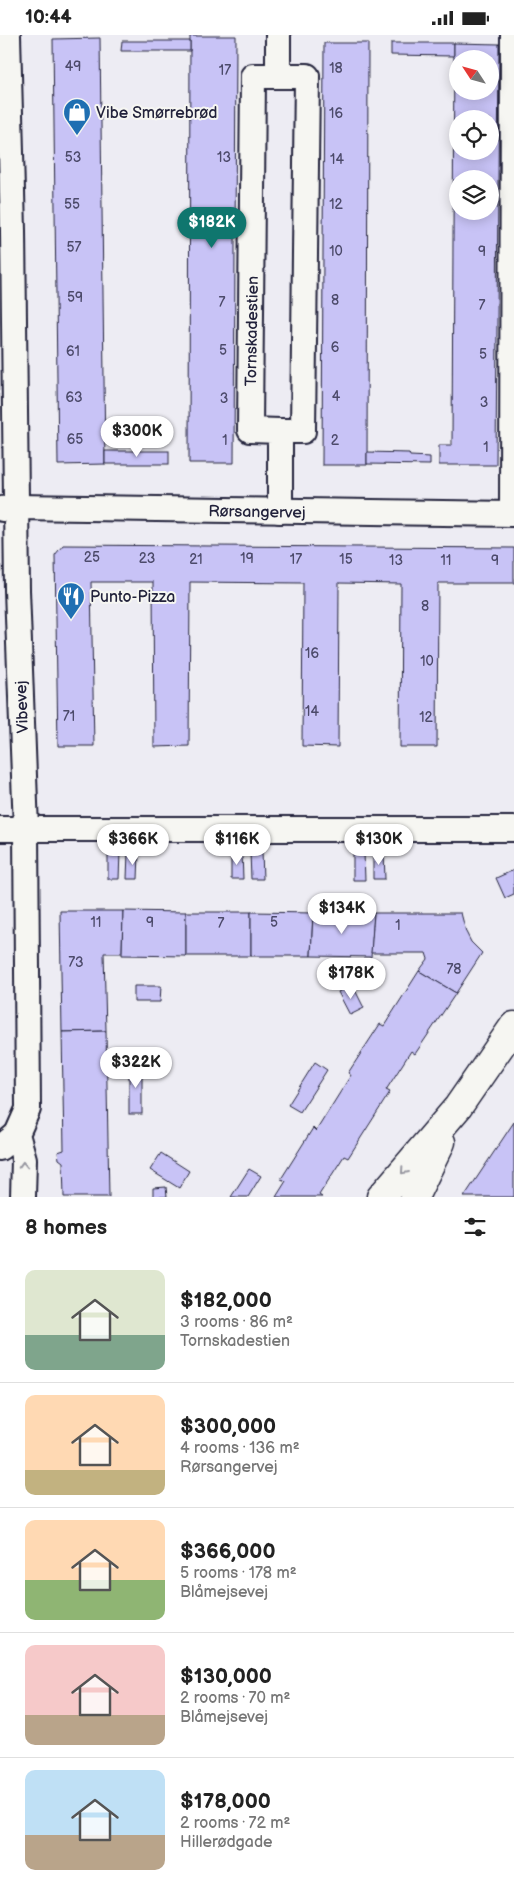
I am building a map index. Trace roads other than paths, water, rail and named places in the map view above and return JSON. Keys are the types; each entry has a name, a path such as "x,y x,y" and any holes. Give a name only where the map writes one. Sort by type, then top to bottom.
{"street":[{"name":"Vibevej","path":"8,35 13,231 8,508 17,590 26,829 28,1109 9,1141 24,1159 23,1197"},
{"path":"278,35 278,76"},
{"path":"513,35 513,514"},
{"name":"Tornskadestien","path":"253,76 307,76 303,431 280,431 250,431 253,76"},
{"path":"280,431 280,511"},
{"name":"Rørsangervej","path":"8,508 513,514"},
{"path":"0,829 514,829"},
{"path":"381,1197 458,1107 514,1026"},
{"path":"414,1197 458,1107"}],"place":[{"name":"Vibe Smørrebrød","path":"77,136"},
{"name":"Punto-Pizza","path":"71,620"}]}
